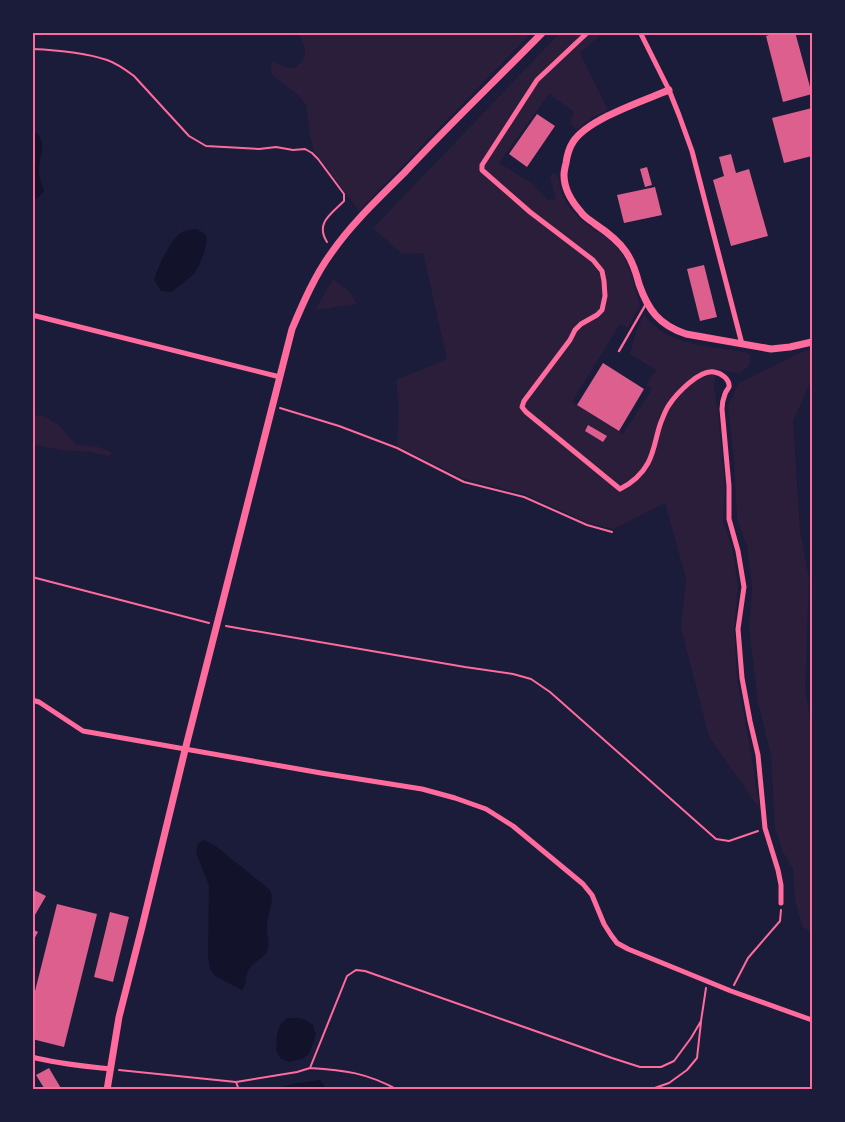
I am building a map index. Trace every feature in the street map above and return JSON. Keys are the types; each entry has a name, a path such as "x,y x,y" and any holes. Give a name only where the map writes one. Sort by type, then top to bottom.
{"street":[{"path":"107,1090 119,1017 292,329 306,296 333,250 357,222 441,134 544,32"},
{"path":"588,32 537,80 482,165 482,170 524,206 593,260 602,271 604,281 605,296 602,310 598,315 581,324 575,330 570,340 524,401 522,407 620,489 640,475 648,463 661,421 669,405 684,388 695,378 706,372 722,374 728,380 729,386 722,400 722,409 729,486 729,520 738,551 744,587 738,629 742,678 758,755 765,828 781,885 781,903"},
{"path":"640,32 680,115 692,151 742,344"},
{"path":"669,90 609,116 584,130 573,142 567,156 564,175 566,189 573,203 582,214 617,240 634,267 652,312 664,324 674,330 686,334 771,349 812,342"},
{"path":"32,315 280,377"},
{"path":"32,700 39,702 83,731 185,750 422,789 455,798 486,810 513,826 583,884 592,895 604,924 617,943 731,991 812,1020"},
{"path":"32,1057 64,1064 110,1069"}],"lane":[{"path":"619,351 647,303"}],"path":[{"path":"32,48 68,51 107,60 125,69 134,76 189,136 206,146 259,149 276,147 292,150 306,149 312,153 345,197 344,201 326,219 323,226 322,233 333,250"},
{"path":"273,406 339,426 397,448 464,482 524,496 588,526 612,532"},
{"path":"32,577 217,625 513,674 531,679 550,692 716,839 729,841 765,828"},
{"path":"731,991 738,974 748,958 780,921 781,903"},
{"path":"310,1068 348,976 356,970 365,971 640,1067 661,1067 674,1061 701,1021"},
{"path":"649,1090 669,1083 688,1070 698,1058 707,981"},
{"path":"110,1069 236,1082 297,1072 310,1068 342,1070 365,1075 398,1090"},
{"path":"236,1082 239,1090"}],"shaded area":[{"path":"298,33 531,33 359,211 314,151 306,105 297,94 271,73 272,61 291,68 301,62 305,51"},
{"path":"560,33 602,33 580,53 608,110 593,117 576,130 570,123 574,112 549,94 499,163 530,182 548,200 556,199 550,178 552,174 555,173 557,175 562,193 575,214 618,248 627,263 640,305 628,328 620,324 572,402 623,434 652,389 646,385 656,370 630,354 636,332 644,314 657,328 676,338 700,345 746,352 750,355 749,366 739,373 716,369 714,387 725,486 723,521 733,551 738,587 734,628 737,679 752,758 759,808 709,737 681,628 686,579 665,503 614,529 588,523 524,494 465,479 397,446 399,408 396,380 447,359 423,253 402,254 373,228"},
{"path":"33,130 41,139 42,144 39,173 44,190 39,197 33,200"},
{"path":"196,229 206,236 207,240 200,264 188,280 171,292 161,291 154,280 166,253 179,234"},
{"path":"333,279 350,292 357,304 315,310"},
{"path":"812,347 812,381 793,421 800,530 809,579 805,690 812,732 812,931 803,928 795,901 793,869 783,852 775,828 771,756 758,702 749,629 752,587 747,546 737,519 734,460 728,405 739,383"},
{"path":"43,415 60,426 77,445 101,447 113,454 107,456 90,452 60,450 33,444 33,416"},
{"path":"204,840 217,847 270,890 272,903 267,924 268,948 265,954 248,971 245,986 242,990 215,976 210,969 208,955 209,885 196,853 198,844"},
{"path":"288,1018 306,1020 313,1025 316,1035 309,1054 302,1059 289,1062 281,1059 276,1051 279,1028"},
{"path":"320,1080 325,1087 321,1089 278,1089 292,1084"}],"building":[{"path":"779,32 795,32 812,94 783,102 766,36"},
{"path":"812,108 812,156 784,163 772,118"},
{"path":"537,114 555,126 527,167 509,154"},
{"path":"731,154 736,173 749,169 768,236 731,246 713,180 724,176 719,157"},
{"path":"647,167 652,185 645,187 640,169"},
{"path":"655,187 662,215 624,223 617,195"},
{"path":"704,265 717,317 700,321 687,269"},
{"path":"603,363 644,389 619,431 577,405"},
{"path":"588,425 607,436 603,442 585,431"},
{"path":"32,889 46,896 32,920"},
{"path":"57,904 97,914 64,1047 32,1039 32,1003"},
{"path":"110,912 129,917 113,982 94,977"},
{"path":"32,929 38,932 32,943"},
{"path":"49,1068 62,1090 41,1090 44,1088 36,1075"}]}
